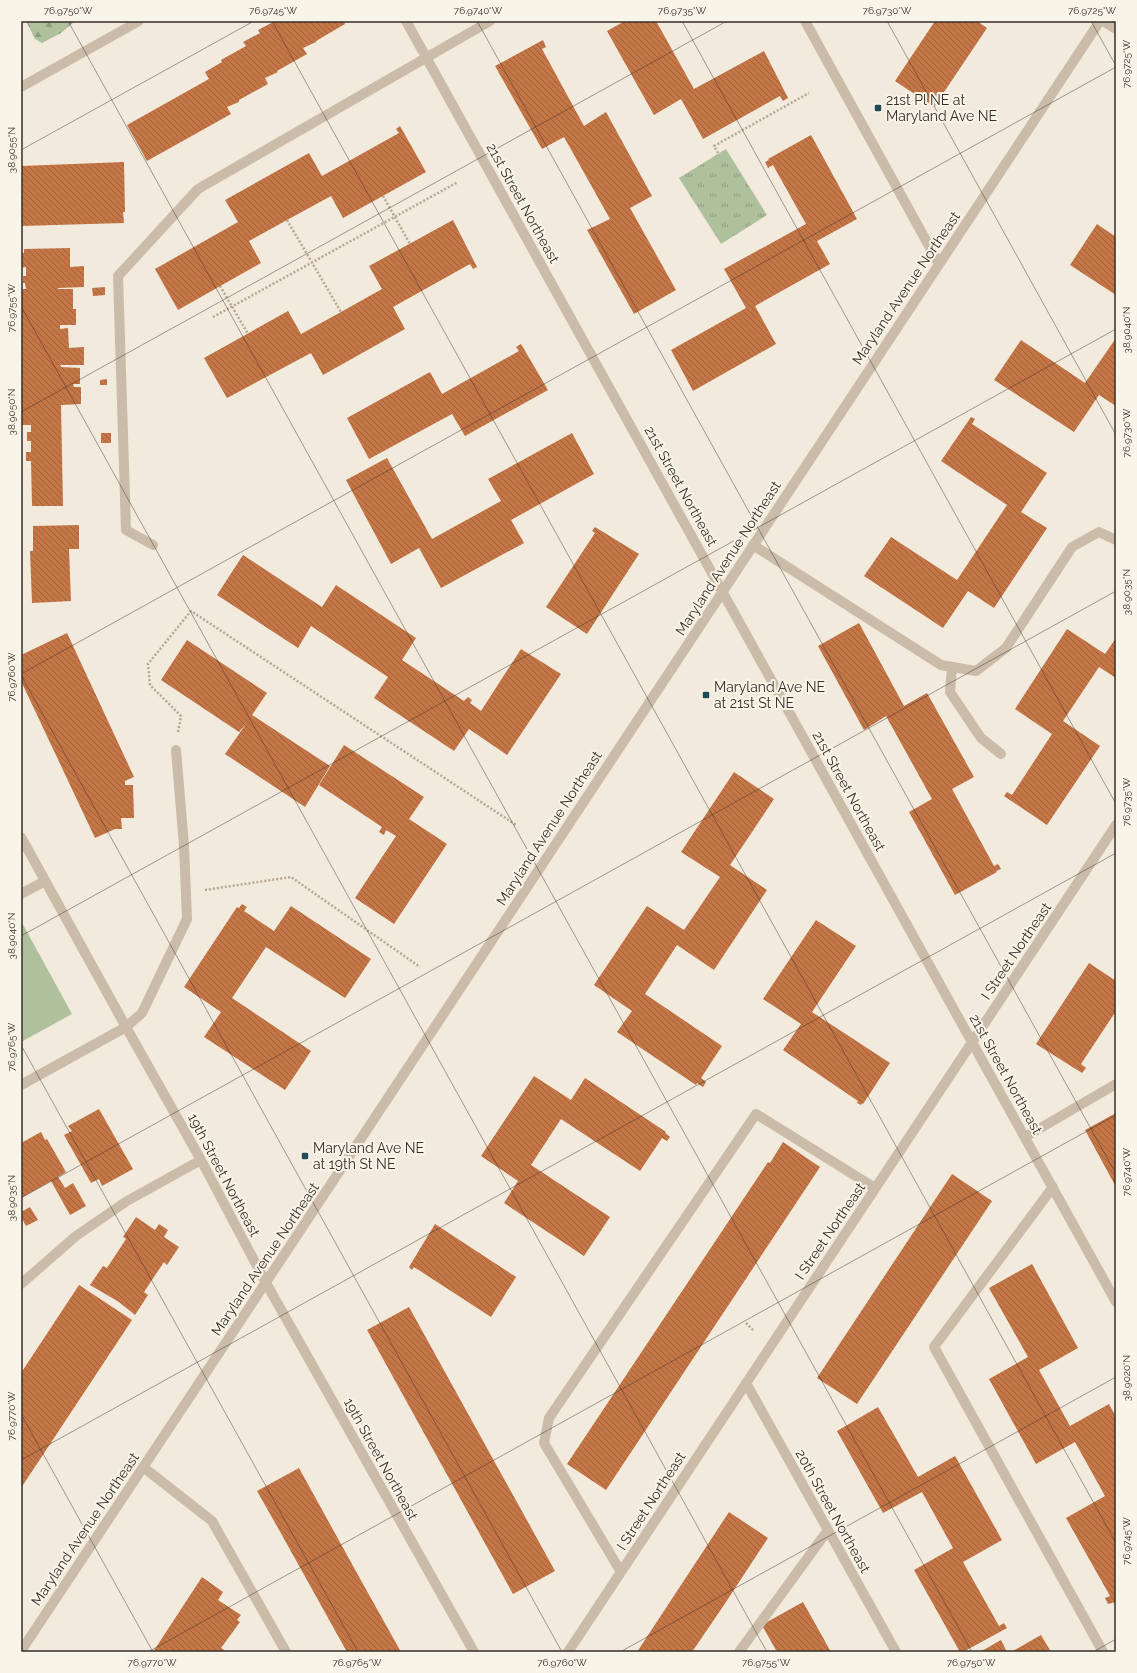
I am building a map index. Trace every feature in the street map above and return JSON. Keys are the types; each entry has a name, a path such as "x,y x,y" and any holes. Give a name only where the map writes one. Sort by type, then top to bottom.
{"street":[{"path":"21,87 139,21"},
{"name":"21st Street Northeast","path":"406,21 1116,1302"},
{"path":"153,545 126,530 118,276 198,188 426,56 490,21"},
{"path":"805,21 939,264"},
{"name":"Maryland Avenue Northeast","path":"21,1651 1100,21"},
{"path":"1103,21 1116,30"},
{"path":"753,545 941,665 976,671 1006,648 1072,547 1099,532 1116,540"},
{"path":"952,668 950,692 981,738 1001,754"},
{"path":"21,1085 126,1027 142,1013 187,919 184,846 176,750"},
{"name":"I Street Northeast","path":"568,1652 1116,825"},
{"name":"19th Street Northeast","path":"21,837 201,1160 266,1283 474,1652"},
{"path":"21,894 45,880"},
{"path":"1025,1137 1116,1084"},
{"path":"621,1572 544,1443 549,1418 756,1114 875,1188"},
{"path":"21,1284 76,1236 127,1201 201,1160"},
{"path":"1053,1188 934,1348 1103,1652"},
{"name":"20th Street Northeast","path":"746,1384 896,1652"},
{"path":"143,1468 212,1521 286,1652"},
{"path":"739,1652 828,1530"}],"path":[{"path":"718,154 714,146 809,93"},
{"path":"213,317 458,182"},
{"path":"383,196 410,244"},
{"path":"287,220 341,312"},
{"path":"220,286 248,334"},
{"path":"176,750 180,716 150,685 148,664 191,611 516,825"},
{"path":"186,893 291,876 420,968"},
{"path":"746,1323 753,1330"}],"green space":[{"path":"26,21 75,21 61,33 42,43 35,39"},
{"path":"726,149 767,215 721,244 679,178"},
{"path":"21,921 72,1014 21,1042"}],"building":[{"path":"275,21 344,21 345,24 316,42 303,48 307,54 277,71 278,72 265,78 268,84 239,100 239,102 227,107 231,114 147,161 127,125 209,79 205,72 222,62 221,60 246,46 243,42 260,33 258,30"},
{"path":"625,21 656,21 694,89 764,51 788,98 783,101 780,96 703,139 681,99 654,115 607,31"},
{"path":"935,21 977,21 987,28 934,107 895,81"},
{"path":"543,40 546,47 542,49 584,126 606,112 652,196 630,208 676,290 634,314 587,230 610,219 564,137 542,149 495,66"},
{"path":"400,126 426,172 343,218 331,196 249,241 261,263 178,310 155,269 238,222 225,200 309,153 322,176 399,133 396,129"},
{"path":"811,135 857,219 817,241 830,264 755,306 776,344 693,391 671,350 746,308 724,269 806,224 773,165 768,168 765,162"},
{"path":"124,162 124,223 21,226 21,166"},
{"path":"453,220 477,267 473,269 470,264 393,307 405,329 323,375 311,353 227,398 204,358 288,311 301,334 341,312 382,289 369,266"},
{"path":"1097,224 1116,237 1116,295 1070,265"},
{"path":"70,248 70,267 84,266 84,287 58,288 73,289 73,309 76,309 76,325 60,325 60,329 68,328 69,348 84,347 84,365 60,365 61,367 80,368 80,384 73,384 74,387 81,387 81,404 61,405 63,506 32,506 31,461 26,461 26,452 31,452 31,441 27,441 27,432 31,432 31,425 21,425 21,289 26,289 25,283 23,283 23,276 26,276 26,267 21,268 21,253 24,253 24,249"},
{"path":"105,287 105,295 93,296 92,288"},
{"path":"1116,338 1116,406 1099,395 1074,432 994,380 1021,340 1085,383"},
{"path":"521,344 548,390 465,436 452,414 369,459 347,418 430,372 442,394 519,351 516,347"},
{"path":"107,379 107,385 100,385 100,380"},
{"path":"971,417 975,419 972,424 1047,473 1021,512 1047,528 994,608 968,591 943,628 864,576 891,537 957,580 1007,505 941,461"},
{"path":"101,433 111,433 111,443 101,443"},
{"path":"572,433 594,474 511,520 524,543 441,588 419,548 391,564 346,480 387,458 432,539 501,501 488,479"},
{"path":"79,525 79,549 69,549 71,601 32,603 30,551 33,551 33,526"},
{"path":"595,527 639,554 587,634 546,607 595,533 592,531"},
{"path":"243,555 322,607 336,585 416,638 402,660 464,701 468,697 472,700 470,703 481,711 521,649 561,674 507,755 469,729 454,751 374,698 388,677 311,626 298,648 217,595"},
{"path":"859,623 904,706 927,693 974,777 952,789 994,866 998,864 1001,869 955,895 909,812 932,799 886,716 864,730 818,646"},
{"path":"1067,629 1105,654 1116,638 1116,678 1099,667 1063,721 1100,746 1047,825 1004,796 1007,792 1012,795 1052,734 1015,709"},
{"path":"67,633 134,777 125,781 125,785 133,785 134,818 121,818 122,829 115,829 95,838 21,681 21,655"},
{"path":"187,640 267,693 252,715 330,766 305,807 225,754 246,724 239,732 161,680"},
{"path":"344,745 424,797 409,819 447,844 394,924 355,898 396,836 386,830 384,835 379,832 382,827 319,785"},
{"path":"734,772 774,799 730,865 767,890 714,970 677,945 645,994 722,1046 701,1078 706,1082 703,1087 697,1083 696,1085 617,1032 632,1011 594,985 647,906 684,930 720,877 681,852"},
{"path":"242,904 247,907 244,911 274,931 291,906 371,959 345,998 266,947 232,998 311,1051 285,1090 204,1037 221,1012 184,987 237,907 239,908"},
{"path":"816,920 856,946 812,1012 890,1063 861,1105 857,1103 858,1101 783,1050 801,1024 763,999"},
{"path":"1089,963 1116,981 1116,1011 1081,1064 1086,1068 1082,1073 1036,1044"},
{"path":"534,1076 571,1100 585,1078 666,1132 665,1133 670,1137 667,1141 662,1138 640,1171 561,1119 531,1165 610,1217 584,1256 504,1203 518,1181 481,1156"},
{"path":"99,1109 133,1169 102,1186 99,1179 91,1183 64,1135 72,1131 68,1126"},
{"path":"1116,1113 1116,1187 1085,1130"},
{"path":"41,1132 45,1140 47,1139 66,1172 58,1177 65,1188 73,1183 86,1206 70,1215 51,1181 21,1198 21,1143"},
{"path":"783,1142 820,1167 606,1490 567,1464 768,1162 770,1163"},
{"path":"952,1174 992,1201 857,1404 817,1378"},
{"path":"30,1207 38,1220 26,1226 21,1217 21,1212"},
{"path":"136,1217 155,1230 159,1224 168,1230 164,1237 179,1247 167,1265 164,1262 144,1292 148,1295 135,1315 119,1302 90,1285 103,1266 107,1268 126,1239 123,1237"},
{"path":"435,1224 516,1277 491,1317 414,1267 412,1270 409,1267"},
{"path":"1032,1264 1078,1348 1039,1370 1070,1426 1109,1404 1116,1417 1116,1602 1108,1604 1105,1598 1110,1596 1066,1518 1105,1496 1075,1442 1036,1464 989,1379 1028,1357 989,1288"},
{"path":"79,1285 132,1320 21,1488 21,1373"},
{"path":"409,1307 555,1571 513,1594 367,1330"},
{"path":"878,1407 918,1477 955,1456 1002,1540 963,1562 999,1626 1004,1623 1007,1628 963,1652 960,1652 914,1570 953,1548 922,1492 883,1513 837,1431"},
{"path":"299,1468 401,1652 347,1652 257,1491"},
{"path":"729,1512 768,1538 724,1605 692,1652 637,1652"},
{"path":"202,1577 223,1592 218,1600 241,1615 237,1620 240,1622 221,1648 227,1652 153,1652"},
{"path":"803,1602 831,1652 777,1652 763,1627 767,1622"},
{"path":"1041,1635 1051,1652 1011,1652"},
{"path":"1001,1640 1007,1652 980,1652"}],"place":[{"name":"21st Pl NE at Maryland Ave NE","path":"878,108"},
{"name":"Maryland Ave NE at 21st St NE","path":"706,695"},
{"name":"Maryland Ave NE at 19th St NE","path":"305,1156"}]}
